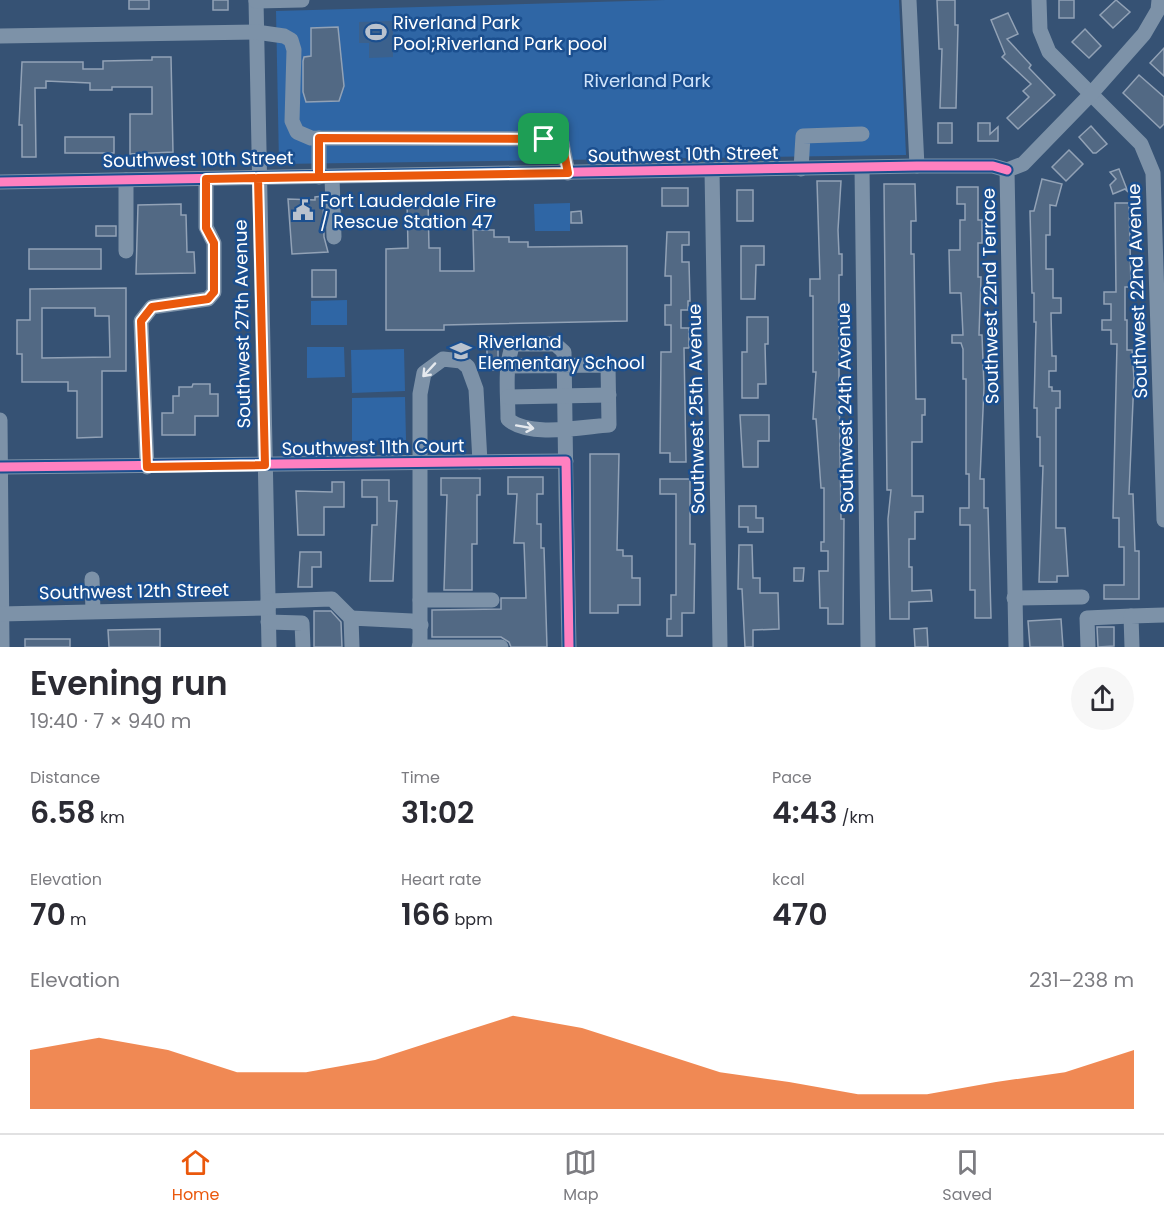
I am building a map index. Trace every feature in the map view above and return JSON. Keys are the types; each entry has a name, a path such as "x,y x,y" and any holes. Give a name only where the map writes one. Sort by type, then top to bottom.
{"street":[{"path":"256,1 302,0"},
{"path":"909,0 917,166"},
{"path":"1039,0 1040,30 1049,52 1090,95 1144,34 1158,10 1159,0"},
{"name":"Southwest 27th Avenue","path":"256,1 269,647"},
{"path":"0,36 256,32 284,36 291,40 294,50 292,121 297,132 319,138 544,139 562,142 568,173"},
{"name":"Southwest 22nd Terrace","path":"1016,647 1007,170 1023,164 1090,95"},
{"name":"Southwest 22nd Avenue","path":"1090,95 1141,144 1153,173 1161,264 1164,520"},
{"path":"801,169 803,136 862,134"},
{"path":"319,138 334,237"},
{"name":"Southwest 10th Street","path":"0,182 917,166 993,166 1007,170"},
{"name":"Southwest 24th Avenue","path":"862,168 868,647"},
{"name":"Southwest 25th Avenue","path":"712,170 720,647"},
{"path":"147,467 141,321 152,307 208,299 214,292 214,243 206,228 206,179"},
{"path":"126,180 126,251"},
{"path":"508,366 564,366 608,365 609,425 564,429 517,427 508,419 508,366 513,344 555,344 564,352 564,366 564,429 569,647"},
{"path":"480,462 476,389 468,367 461,361 453,359 435,363 421,379 418,463 420,647 501,647"},
{"path":"508,397 609,395"},
{"path":"0,420 2,647"},
{"name":"Southwest 11th Court","path":"1,467 566,461"},
{"path":"92,579 93,611"},
{"path":"1014,598 1082,597"},
{"path":"268,610 296,601 332,600 351,618 411,621 420,625"},
{"path":"420,600 492,600"},
{"path":"296,601 296,621"},
{"path":"268,610 303,625 303,647"},
{"name":"Southwest 12th Street","path":"1,614 268,610"},
{"path":"1088,647 1087,618 1164,615"},
{"path":"1131,616 1132,647"},
{"path":"351,618 352,647"}],"green space":[{"name":"Riverland Park","path":"665,0 899,0 906,155 279,164 276,11"},
{"path":"570,203 570,231 535,231 534,204"},
{"path":"347,300 347,325 311,325 311,301"},
{"path":"307,347 344,347 345,377 307,378"},
{"path":"404,349 405,391 352,393 351,350"},
{"path":"405,397 406,440 352,441 352,398"}],"shaded area":[{"name":"Riverland Park Pool;Riverland Park pool","path":"393,21 393,57 369,58 369,43 359,43 359,22"}],"building":[{"path":"129,0 149,0 149,9 129,9"},
{"path":"213,0 228,0 228,10 213,10"},
{"path":"937,0 955,0 955,25 958,25 956,108 940,108 942,49 939,49"},
{"path":"1059,0 1074,0 1074,18 1059,18"},
{"path":"1116,0 1130,12 1113,28 1100,15"},
{"path":"1008,13 1018,34 1007,39 1031,65 1029,68 1055,95 1018,129 1007,118 1029,97 1023,91 1031,84 1002,57 1005,54 991,20"},
{"path":"338,27 344,86 339,101 306,102 303,92 303,61 304,57 311,56 311,28"},
{"path":"1085,29 1101,46 1089,58 1072,42"},
{"path":"1164,48 1164,76 1150,63"},
{"path":"152,57 171,57 173,152 130,154 130,114 152,114 152,87 112,87 112,90 90,90 90,83 46,81 46,88 35,88 36,157 22,157 22,125 19,125 22,62 83,62 83,69 103,69 103,61 152,60"},
{"path":"1139,75 1164,97 1164,124 1160,128 1123,93"},
{"path":"938,123 952,123 952,143 938,143"},
{"path":"978,123 990,123 990,134 998,127 998,141 978,141"},
{"path":"1091,126 1107,144 1096,153 1093,153 1079,137"},
{"path":"65,137 114,137 114,153 65,153"},
{"path":"1069,150 1083,164 1066,181 1052,167"},
{"path":"1119,169 1128,192 1125,189 1113,194 1110,185 1116,179 1110,172"},
{"path":"1042,179 1062,184 1056,206 1050,205 1050,235 1046,235 1046,269 1053,269 1053,298 1061,298 1061,313 1051,313 1052,356 1056,356 1056,371 1049,371 1049,387 1052,387 1052,391 1060,391 1060,408 1056,408 1056,528 1065,528 1068,576 1057,576 1057,582 1039,582 1043,466 1040,466 1040,437 1037,437 1037,408 1034,408 1036,322 1034,322 1034,293 1032,293 1030,211 1034,211"},
{"path":"817,181 841,181 838,230 839,254 842,254 842,275 839,275 839,378 841,519 844,519 843,624 828,624 828,608 820,608 819,571 828,571 828,551 821,551 821,542 824,542 824,488 821,488 816,419 813,419 816,372 813,372 813,296 810,296 810,279 820,279"},
{"path":"884,184 915,184 916,221 911,221 911,254 914,254 916,399 925,399 925,415 922,415 922,442 912,442 912,496 923,496 923,512 915,512 915,539 909,539 909,567 912,567 912,591 931,590 932,601 909,602 909,619 890,619 888,519 891,490 887,490"},
{"path":"957,187 978,187 978,220 982,220 982,243 978,243 978,277 981,277 979,335 982,335 984,387 980,479 984,479 984,508 988,508 991,618 975,618 975,590 970,590 970,525 960,525 960,508 969,508 969,474 966,474 966,379 963,379 963,349 961,343 952,343 952,335 963,335 961,293 950,293 949,250 960,250 960,220 965,220 965,204 957,204"},
{"path":"662,188 688,188 688,206 662,206"},
{"path":"737,190 753,190 753,221 737,221"},
{"path":"323,196 324,237 328,252 292,254 288,199 315,200 315,197"},
{"path":"407,199 428,199 429,248 440,248 440,271 474,271 473,230 494,230 494,237 509,237 509,242 528,242 528,247 627,246 627,321 444,325 444,330 386,330 386,249 408,248"},
{"path":"1115,203 1129,203 1131,287 1125,287 1125,320 1127,320 1127,350 1132,350 1134,378 1129,494 1133,494 1135,551 1139,551 1139,599 1104,599 1104,585 1124,585 1124,547 1119,547 1119,518 1113,518 1117,344 1111,344 1111,330 1102,330 1102,320 1111,320 1111,304 1104,304 1104,292 1116,292"},
{"path":"181,204 181,215 186,215 187,252 194,252 195,273 136,274 138,205"},
{"path":"581,211 582,223 571,223 571,212"},
{"path":"96,226 116,226 116,236 96,236"},
{"path":"667,232 689,232 689,245 682,245 682,262 689,262 690,301 688,301 688,310 681,310 681,328 689,328 689,348 684,348 686,462 670,462 670,453 660,453 661,352 671,352 671,325 665,325 665,305 671,305 671,276 665,276"},
{"path":"741,246 764,246 764,265 756,265 755,299 741,299"},
{"path":"29,249 101,249 101,269 29,269"},
{"path":"312,270 336,270 336,297 312,297"},
{"path":"126,288 126,371 102,371 102,437 77,438 77,391 68,391 68,382 22,382 22,354 17,354 17,320 30,320 30,289","holes":["42,308 95,308 95,316 109,316 110,357 42,358"]},
{"path":"747,317 768,317 768,344 765,344 766,384 758,384 758,398 742,398 742,352 747,352"},
{"path":"487,346 498,346 498,370 487,370"},
{"path":"193,384 210,384 210,394 218,394 218,416 195,416 195,435 162,435 162,413 173,413 173,396 179,396 179,387 192,387"},
{"path":"740,415 769,415 769,441 758,441 758,467 743,467"},
{"path":"590,454 619,454 617,550 623,550 623,556 632,556 632,578 640,578 640,605 618,605 618,613 590,613"},
{"path":"508,477 543,477 543,494 537,494 537,524 541,524 541,548 544,548 547,647 511,647 509,642 501,637 432,637 432,610 501,609 501,598 526,598 524,543 514,543 517,494 508,494"},
{"path":"441,478 480,478 480,495 477,495 477,544 472,544 472,590 444,590 447,495 441,495"},
{"path":"660,479 690,479 690,544 695,544 694,613 682,613 682,636 667,636 667,619 671,619 671,595 676,595 676,494 660,494"},
{"path":"362,480 389,480 389,501 397,501 393,581 370,581 372,525 377,525 377,497 362,497"},
{"path":"332,482 344,482 344,507 324,507 324,535 298,535 296,491 332,492"},
{"path":"739,506 756,506 756,518 763,518 763,532 748,532 748,527 739,527"},
{"path":"739,545 752,545 753,578 760,578 760,593 778,593 779,629 753,630 753,647 745,647 742,589 738,589"},
{"path":"300,552 321,552 321,567 312,567 312,587 298,587"},
{"path":"794,568 804,568 803,581 794,581"},
{"path":"314,611 331,611 341,622 342,647 314,647"},
{"path":"1061,619 1063,647 1030,647 1028,621"},
{"path":"1097,627 1114,627 1114,646 1098,647"},
{"path":"927,628 928,647 915,647 914,629"},
{"path":"160,629 160,647 109,647 108,630"},
{"path":"25,639 70,639 70,647 25,647"}],"cycle path":[{"path":"0,182 917,166 993,166 1007,170"},
{"path":"1,467 566,461 569,647"}],"place":[{"name":"Riverland Park Pool;Riverland Park pool","path":"376,32"},
{"name":"Fort Lauderdale Fire / Rescue Station 47","path":"303,210"},
{"name":"Riverland Elementary School","path":"461,351"}],"route":[{"path":"544,139 319,138 319,177 206,179 206,228 214,243 216,280 214,292 208,299 152,307 141,321 147,467 265,465 258,178 568,173 562,142 544,139"}]}
